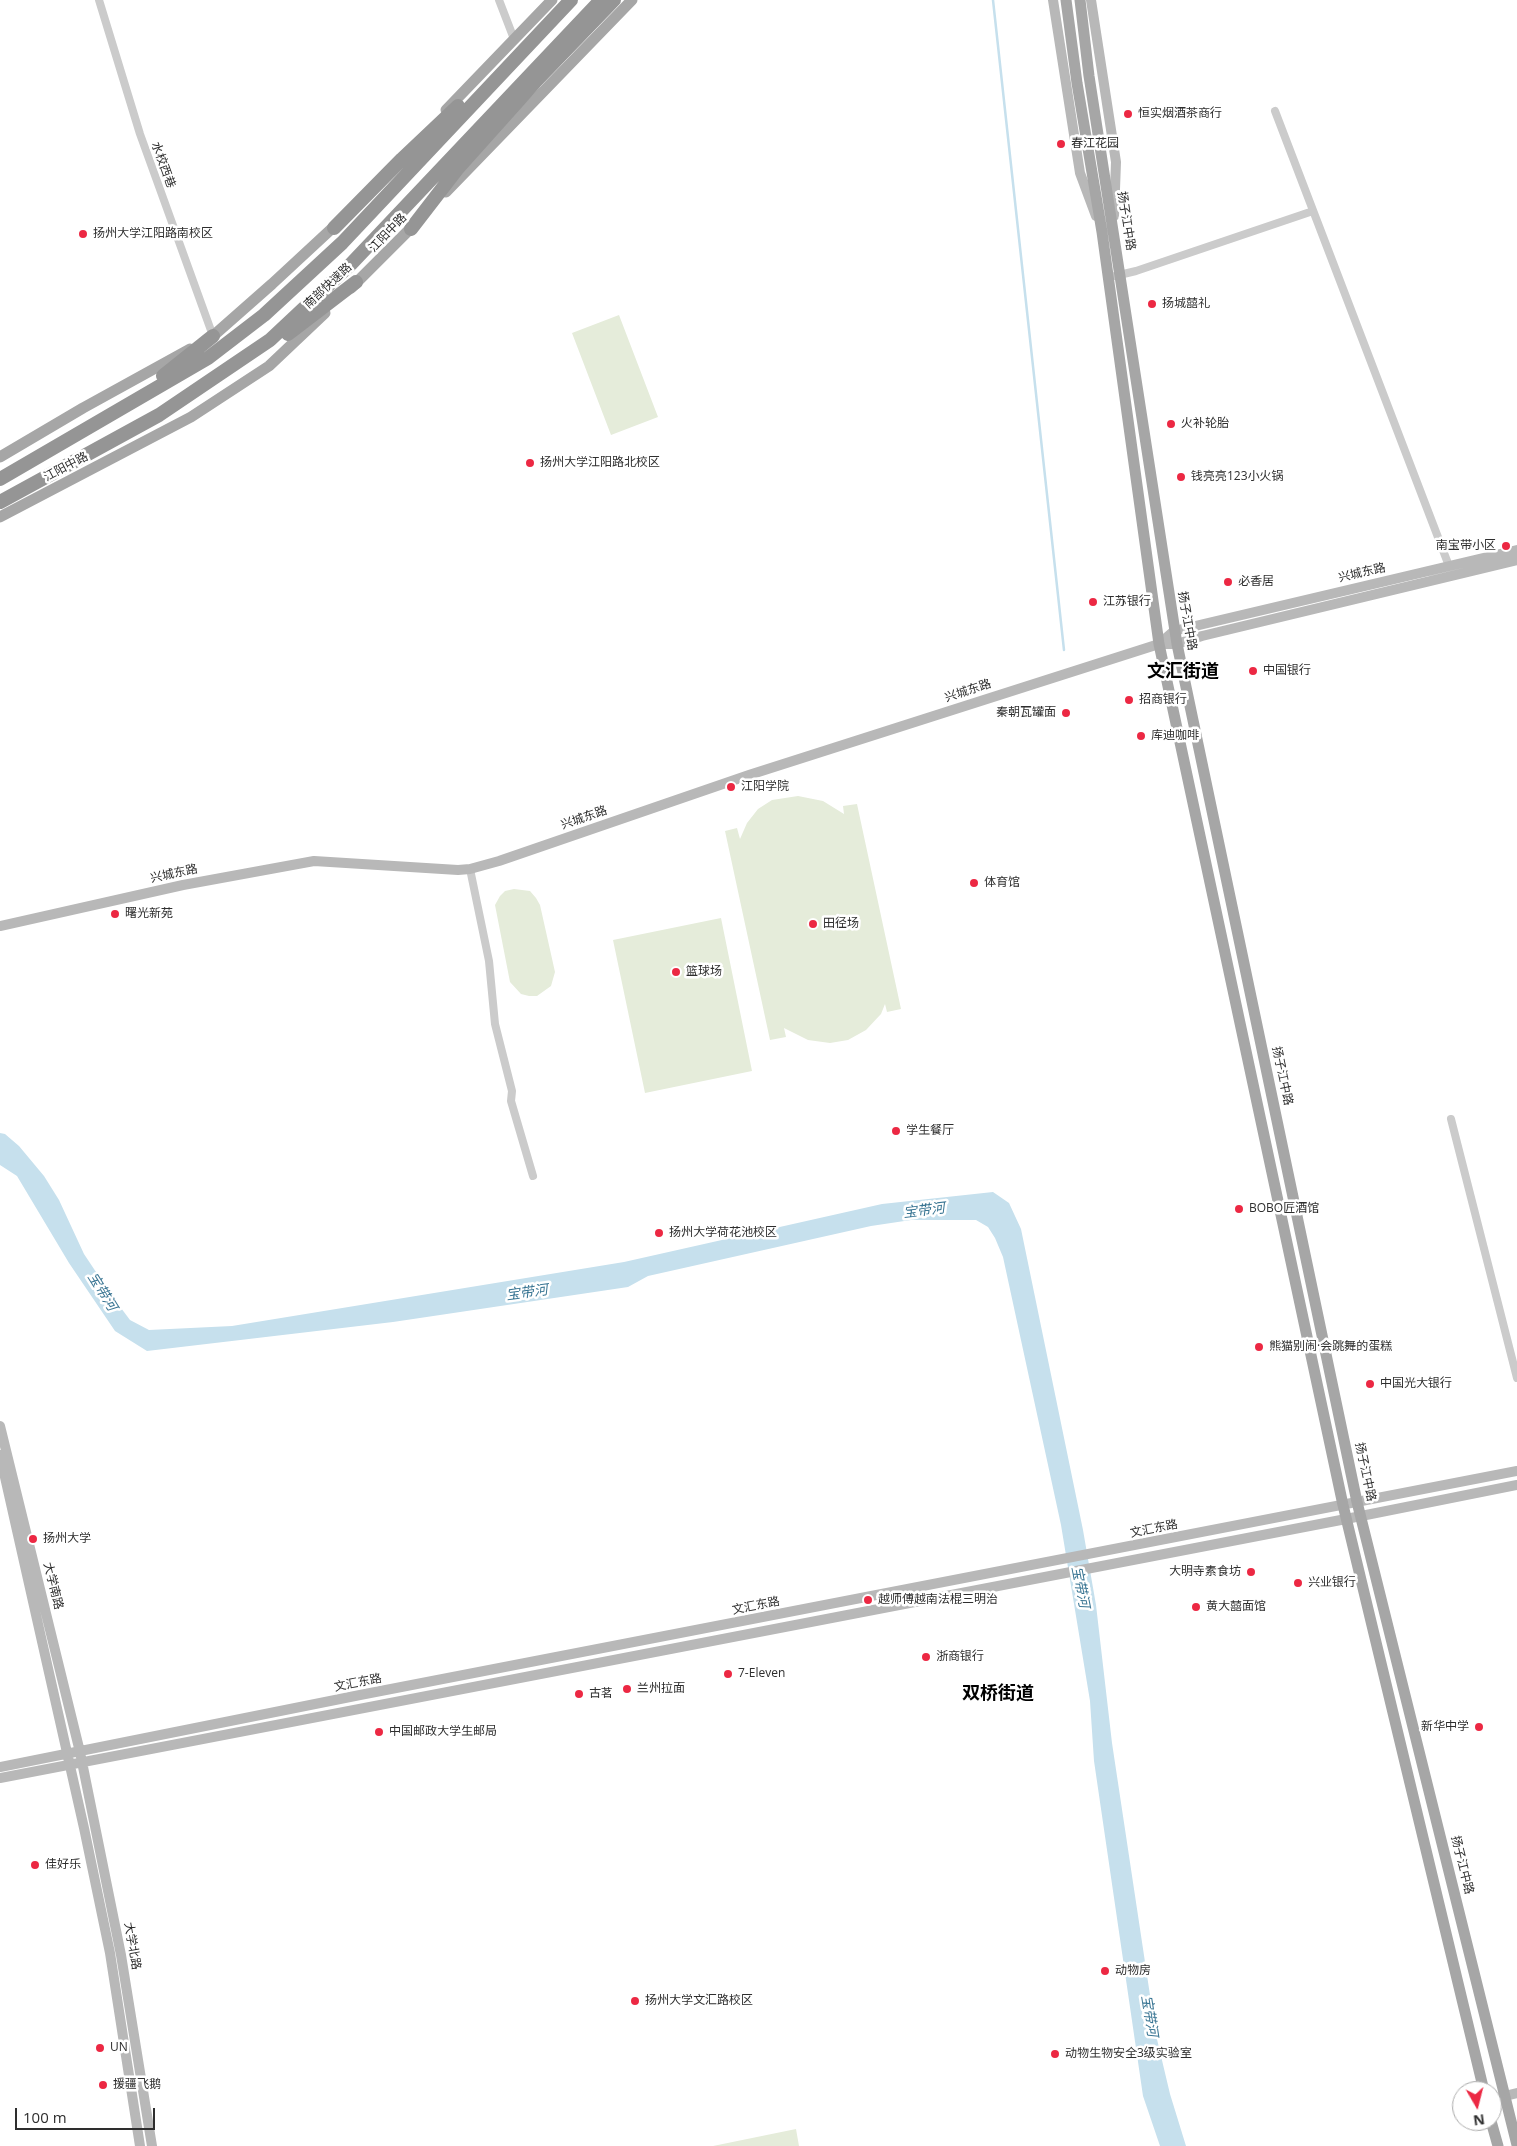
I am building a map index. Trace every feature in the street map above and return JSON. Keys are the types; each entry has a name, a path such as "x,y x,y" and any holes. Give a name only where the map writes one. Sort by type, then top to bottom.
{"highway":[{"name":"南部快速路","path":"3,477 208,358 264,315 342,243 571,0"},
{"name":"南部快速路","path":"0,502 159,415 277,334 351,264 600,0"},
{"path":"411,228 458,168 535,82 614,0"},
{"path":"334,228 402,159 489,77 533,39"},
{"path":"159,415 200,396 278,341 356,282"},
{"path":"3,477 37,451 164,376 213,336"}],"main road":[{"path":"0,457 83,408 213,336 334,228 552,0"},
{"name":"江阳中路","path":"0,517 191,417 269,366 411,228 632,0"},
{"name":"扬子江中路","path":"1066,0 1077,83 1108,231 1120,275 1174,631 1357,1502 1511,2095 1517,2145"},
{"name":"扬子江中路","path":"1080,0 1108,231 1107,277 1159,644 1346,1519 1482,2081"},
{"path":"1494,2131 1498,2146"}],"street":[{"name":"水校西巷","path":"99,0 140,134 213,336"},
{"path":"499,0 514,39"},
{"path":"1053,0 1080,173 1108,231"},
{"path":"1091,0 1116,162 1108,231"},
{"path":"1276,111 1449,566"},
{"path":"1107,277 1120,275 1313,210"},
{"name":"兴城东路","path":"1159,644 1174,631 1517,550"},
{"name":"兴城东路","path":"0,926 183,885 314,861 458,870 470,869 748,775 1159,644 1177,644 1202,636 1517,560"},
{"path":"470,869 489,961 495,1024 512,1091 511,1101 533,1176"},
{"path":"1451,1119 1517,1378"},
{"name":"大学南路","path":"0,1426 80,1752"},
{"name":"大学南路","path":"0,1455 68,1754"},
{"name":"文汇东路","path":"0,1767 360,1695 1517,1471"},
{"name":"文汇东路","path":"0,1778 1346,1519 1517,1484"},
{"name":"大学北路","path":"80,1752 121,1955 152,2146"},
{"name":"大学北路","path":"68,1754 110,1953 140,2146"}],"green space":[{"path":"619,315 658,417 611,435 572,333"},
{"name":"田径场","path":"798,796 823,801 844,814 843,806 857,804 901,1009 887,1012 885,1004 881,1014 866,1030 848,1040 830,1043 808,1040 784,1028 786,1037 770,1040 725,831 737,828 740,839 747,823 758,809 772,800"},
{"path":"514,889 530,891 540,905 555,972 551,986 537,996 521,994 510,982 495,905 505,891"},
{"path":"721,918 752,1071 645,1093 613,940"},
{"path":"796,2129 799,2146 713,2146"}],"water":[{"name":"宝带河","path":"0,1133 5,1134 19,1146 44,1176 59,1200 84,1254 112,1296 130,1320 149,1330 232,1326 624,1262 882,1204 993,1192 1009,1203 1021,1229 1083,1530 1096,1605 1112,1743 1156,2035 1170,2094 1186,2146 1160,2146 1143,2096 1094,1761 1090,1701 1061,1525 1003,1257 988,1227 976,1220 911,1220 871,1226 648,1276 628,1287 393,1322 147,1351 115,1331 69,1263 17,1176 0,1165"}],"waterway":[{"path":"993,0 1064,650"}],"place":[{"name":"恒实烟酒茶商行","path":"1128,114"},
{"name":"春江花园","path":"1061,144"},
{"name":"扬州大学江阳路南校区","path":"83,234"},
{"name":"扬城囍礼","path":"1152,304"},
{"name":"火补轮胎","path":"1171,424"},
{"name":"扬州大学江阳路北校区","path":"530,463"},
{"name":"钱亮亮123小火锅","path":"1181,477"},
{"name":"南宝带小区","path":"1506,546"},
{"name":"必香居","path":"1228,582"},
{"name":"江苏银行","path":"1093,602"},
{"name":"中国银行","path":"1253,671"},
{"name":"招商银行","path":"1129,700"},
{"name":"秦朝瓦罐面","path":"1066,713"},
{"name":"库迪咖啡","path":"1141,736"},
{"name":"江阳学院","path":"731,787"},
{"name":"体育馆","path":"974,883"},
{"name":"曙光新苑","path":"115,914"},
{"name":"田径场","path":"813,924"},
{"name":"篮球场","path":"676,972"},
{"name":"学生餐厅","path":"896,1131"},
{"name":"BOBO匠酒馆","path":"1239,1209"},
{"name":"扬州大学荷花池校区","path":"659,1233"},
{"name":"熊猫别闹·会跳舞的蛋糕","path":"1259,1347"},
{"name":"中国光大银行","path":"1370,1384"},
{"name":"扬州大学","path":"33,1539"},
{"name":"大明寺素食坊","path":"1251,1572"},
{"name":"兴业银行","path":"1298,1583"},
{"name":"越师傅越南法棍三明治","path":"868,1600"},
{"name":"黄大囍面馆","path":"1196,1607"},
{"name":"浙商银行","path":"926,1657"},
{"name":"7-Eleven","path":"728,1674"},
{"name":"兰州拉面","path":"627,1689"},
{"name":"古茗","path":"579,1694"},
{"name":"新华中学","path":"1479,1727"},
{"name":"中国邮政大学生邮局","path":"379,1732"},
{"name":"佳好乐","path":"35,1865"},
{"name":"动物房","path":"1105,1971"},
{"name":"扬州大学文汇路校区","path":"635,2001"},
{"name":"UN","path":"100,2048"},
{"name":"动物生物安全3级实验室","path":"1055,2054"},
{"name":"援疆飞鹅","path":"103,2085"}],"district":[{"name":"文汇街道","path":"1183,672"},
{"name":"双桥街道","path":"998,1694"}]}
